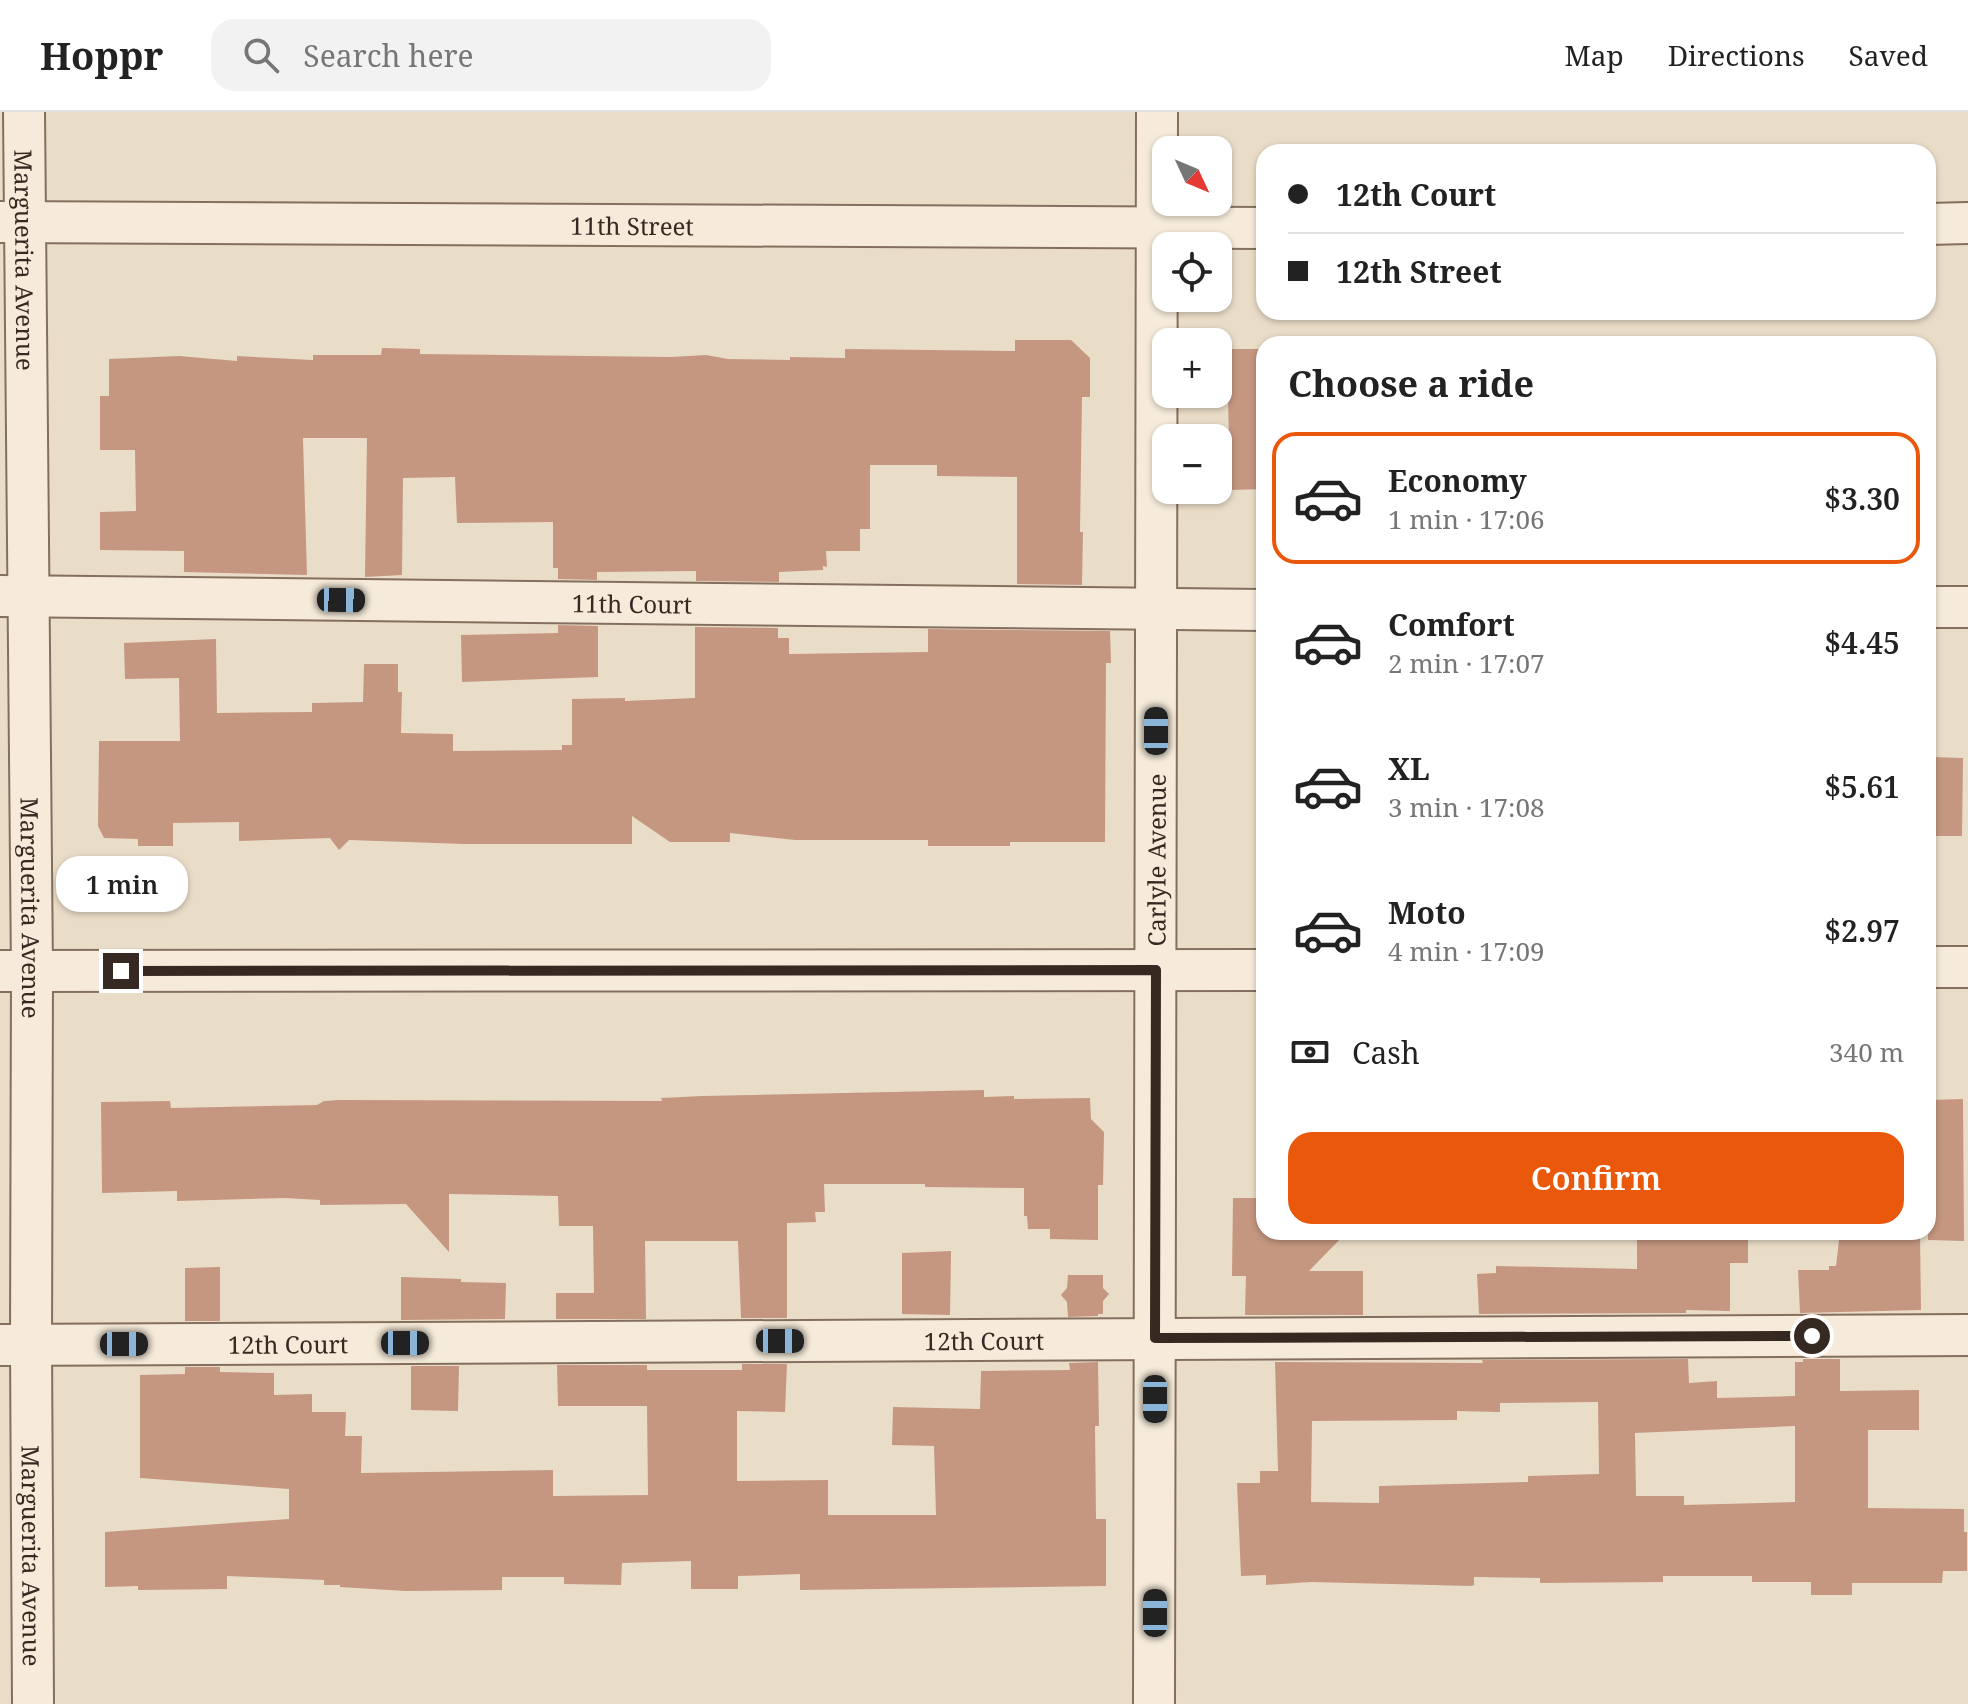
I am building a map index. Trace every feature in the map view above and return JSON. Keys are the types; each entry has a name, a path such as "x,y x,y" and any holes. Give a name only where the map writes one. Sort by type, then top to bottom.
{"street":[{"name":"Marguerita Avenue","path":"24,112 12,222 15,1345 33,1704"},
{"name":"Carlyle Avenue","path":"1154,1704 1157,112"},
{"name":"11th Street","path":"12,222 1256,228"},
{"path":"1936,224 1968,223"},
{"name":"11th Court","path":"14,596 1256,610"},
{"path":"1936,607 1968,607"},
{"path":"1936,967 1968,967"},
{"path":"16,971 1256,970"},
{"name":"12th Court","path":"15,1345 1968,1335"}],"building":[{"path":"1015,340 1071,340 1090,358 1090,397 1082,397 1082,585 1017,584 1017,477 937,476 937,465 870,465 870,529 860,529 860,551 826,551 827,567 823,566 823,570 779,572 779,582 696,581 696,571 597,572 597,580 558,579 558,568 553,568 553,522 457,523 455,477 403,478 402,575 365,577 367,438 303,438 307,575 184,572 184,551 100,550 100,512 136,511 135,450 100,450 100,396 109,396 109,359 179,356 237,361 237,356 313,360 313,355 381,355 382,348 420,349 420,354 706,355 728,359 790,360 790,357 845,358 845,349 1015,351"},
{"path":"1232,349 1256,349 1256,489 1232,490 1232,424 1229,424 1228,408 1232,408"},
{"path":"558,625 598,626 598,677 462,682 461,635 558,633"},
{"path":"695,627 778,628 778,638 789,638 789,654 928,652 928,629 1110,631 1111,663 1106,663 1105,842 928,846 928,840 795,840 730,833 730,842 670,842 632,816 632,844 349,840 339,850 330,838 239,841 239,822 173,823 173,846 138,846 138,839 104,838 98,826 99,741 180,741 179,678 125,679 124,643 216,639 217,713 312,712 312,703 363,702 364,664 398,664 398,692 402,692 401,733 453,734 453,751 562,750 562,745 572,745 572,699 625,698 625,701 695,698"},
{"path":"1936,757 1963,758 1962,836 1936,836"},
{"path":"984,1090 984,1097 1090,1098 1091,1119 1104,1132 1103,1185 1098,1185 1098,1240 1050,1239 1050,1229 1028,1229 1027,1216 1024,1216 1024,1188 824,1184 825,1212 815,1212 816,1222 787,1223 787,1318 741,1318 738,1241 645,1241 646,1319 556,1319 556,1293 594,1293 593,1226 559,1226 558,1196 449,1194 449,1252 406,1204 320,1205 320,1200 285,1198 177,1201 177,1191 102,1193 101,1102 170,1101 171,1108 317,1105 339,1100 662,1101 661,1098 702,1096"},
{"path":"1963,1099 1964,1241 1928,1240 1936,1240 1936,1100"},
{"path":"1233,1198 1256,1198 1256,1240 1339,1240 1309,1271 1363,1271 1363,1315 1245,1315 1246,1276 1232,1276"},
{"path":"1637,1240 1748,1240 1748,1263 1730,1263 1730,1311 1479,1314 1477,1274 1496,1273 1496,1266 1637,1269"},
{"path":"1839,1240 1920,1240 1921,1310 1800,1313 1798,1270 1829,1270 1829,1266 1836,1266"},
{"path":"951,1251 950,1315 902,1314 902,1253"},
{"path":"220,1267 220,1321 185,1321 185,1268"},
{"path":"1068,1275 1103,1275 1103,1288 1109,1294 1103,1301 1103,1314 1068,1317 1067,1302 1061,1295 1067,1288"},
{"path":"401,1277 506,1283 505,1319 401,1320"},
{"path":"1688,1359 1689,1383 1717,1381 1717,1398 1795,1396 1795,1362 1803,1362 1803,1359 1840,1359 1840,1391 1919,1390 1919,1430 1868,1430 1868,1508 1964,1509 1967,1571 1943,1571 1942,1583 1852,1583 1852,1595 1811,1595 1811,1582 1752,1582 1752,1576 1663,1576 1663,1582 1540,1583 1540,1578 1474,1577 1474,1585 1471,1586 1311,1582 1266,1585 1266,1575 1241,1576 1237,1483 1260,1483 1260,1471 1278,1471 1275,1362 1483,1363 1482,1360","holes":["1598,1402 1599,1474 1528,1476 1528,1482 1379,1486 1379,1503 1311,1502 1312,1421 1457,1420 1457,1411 1500,1412 1500,1403","1795,1426 1795,1502 1684,1505 1684,1496 1636,1496 1635,1433"]},
{"path":"1098,1362 1096,1519 1106,1519 1106,1586 800,1590 800,1574 738,1576 738,1589 691,1589 691,1561 622,1563 621,1585 564,1584 564,1577 502,1577 502,1590 406,1591 324,1585 324,1580 227,1576 227,1589 138,1590 138,1586 105,1587 105,1532 289,1519 289,1489 140,1478 140,1375 185,1374 185,1367 220,1367 220,1372 274,1373 274,1395 312,1394 312,1412 346,1412 345,1436 362,1436 361,1473 553,1470 553,1496 648,1495 647,1406 558,1406 557,1365 647,1365 647,1370 742,1370 742,1364 787,1364 785,1412 737,1411 737,1481 828,1480 828,1515 936,1515 934,1446 892,1445 893,1407 980,1409 981,1371 1070,1370 1069,1363"},
{"path":"411,1366 459,1366 458,1411 411,1410"}],"route":[{"path":"121,971 1156,970 1155,1338 1812,1336"}]}
